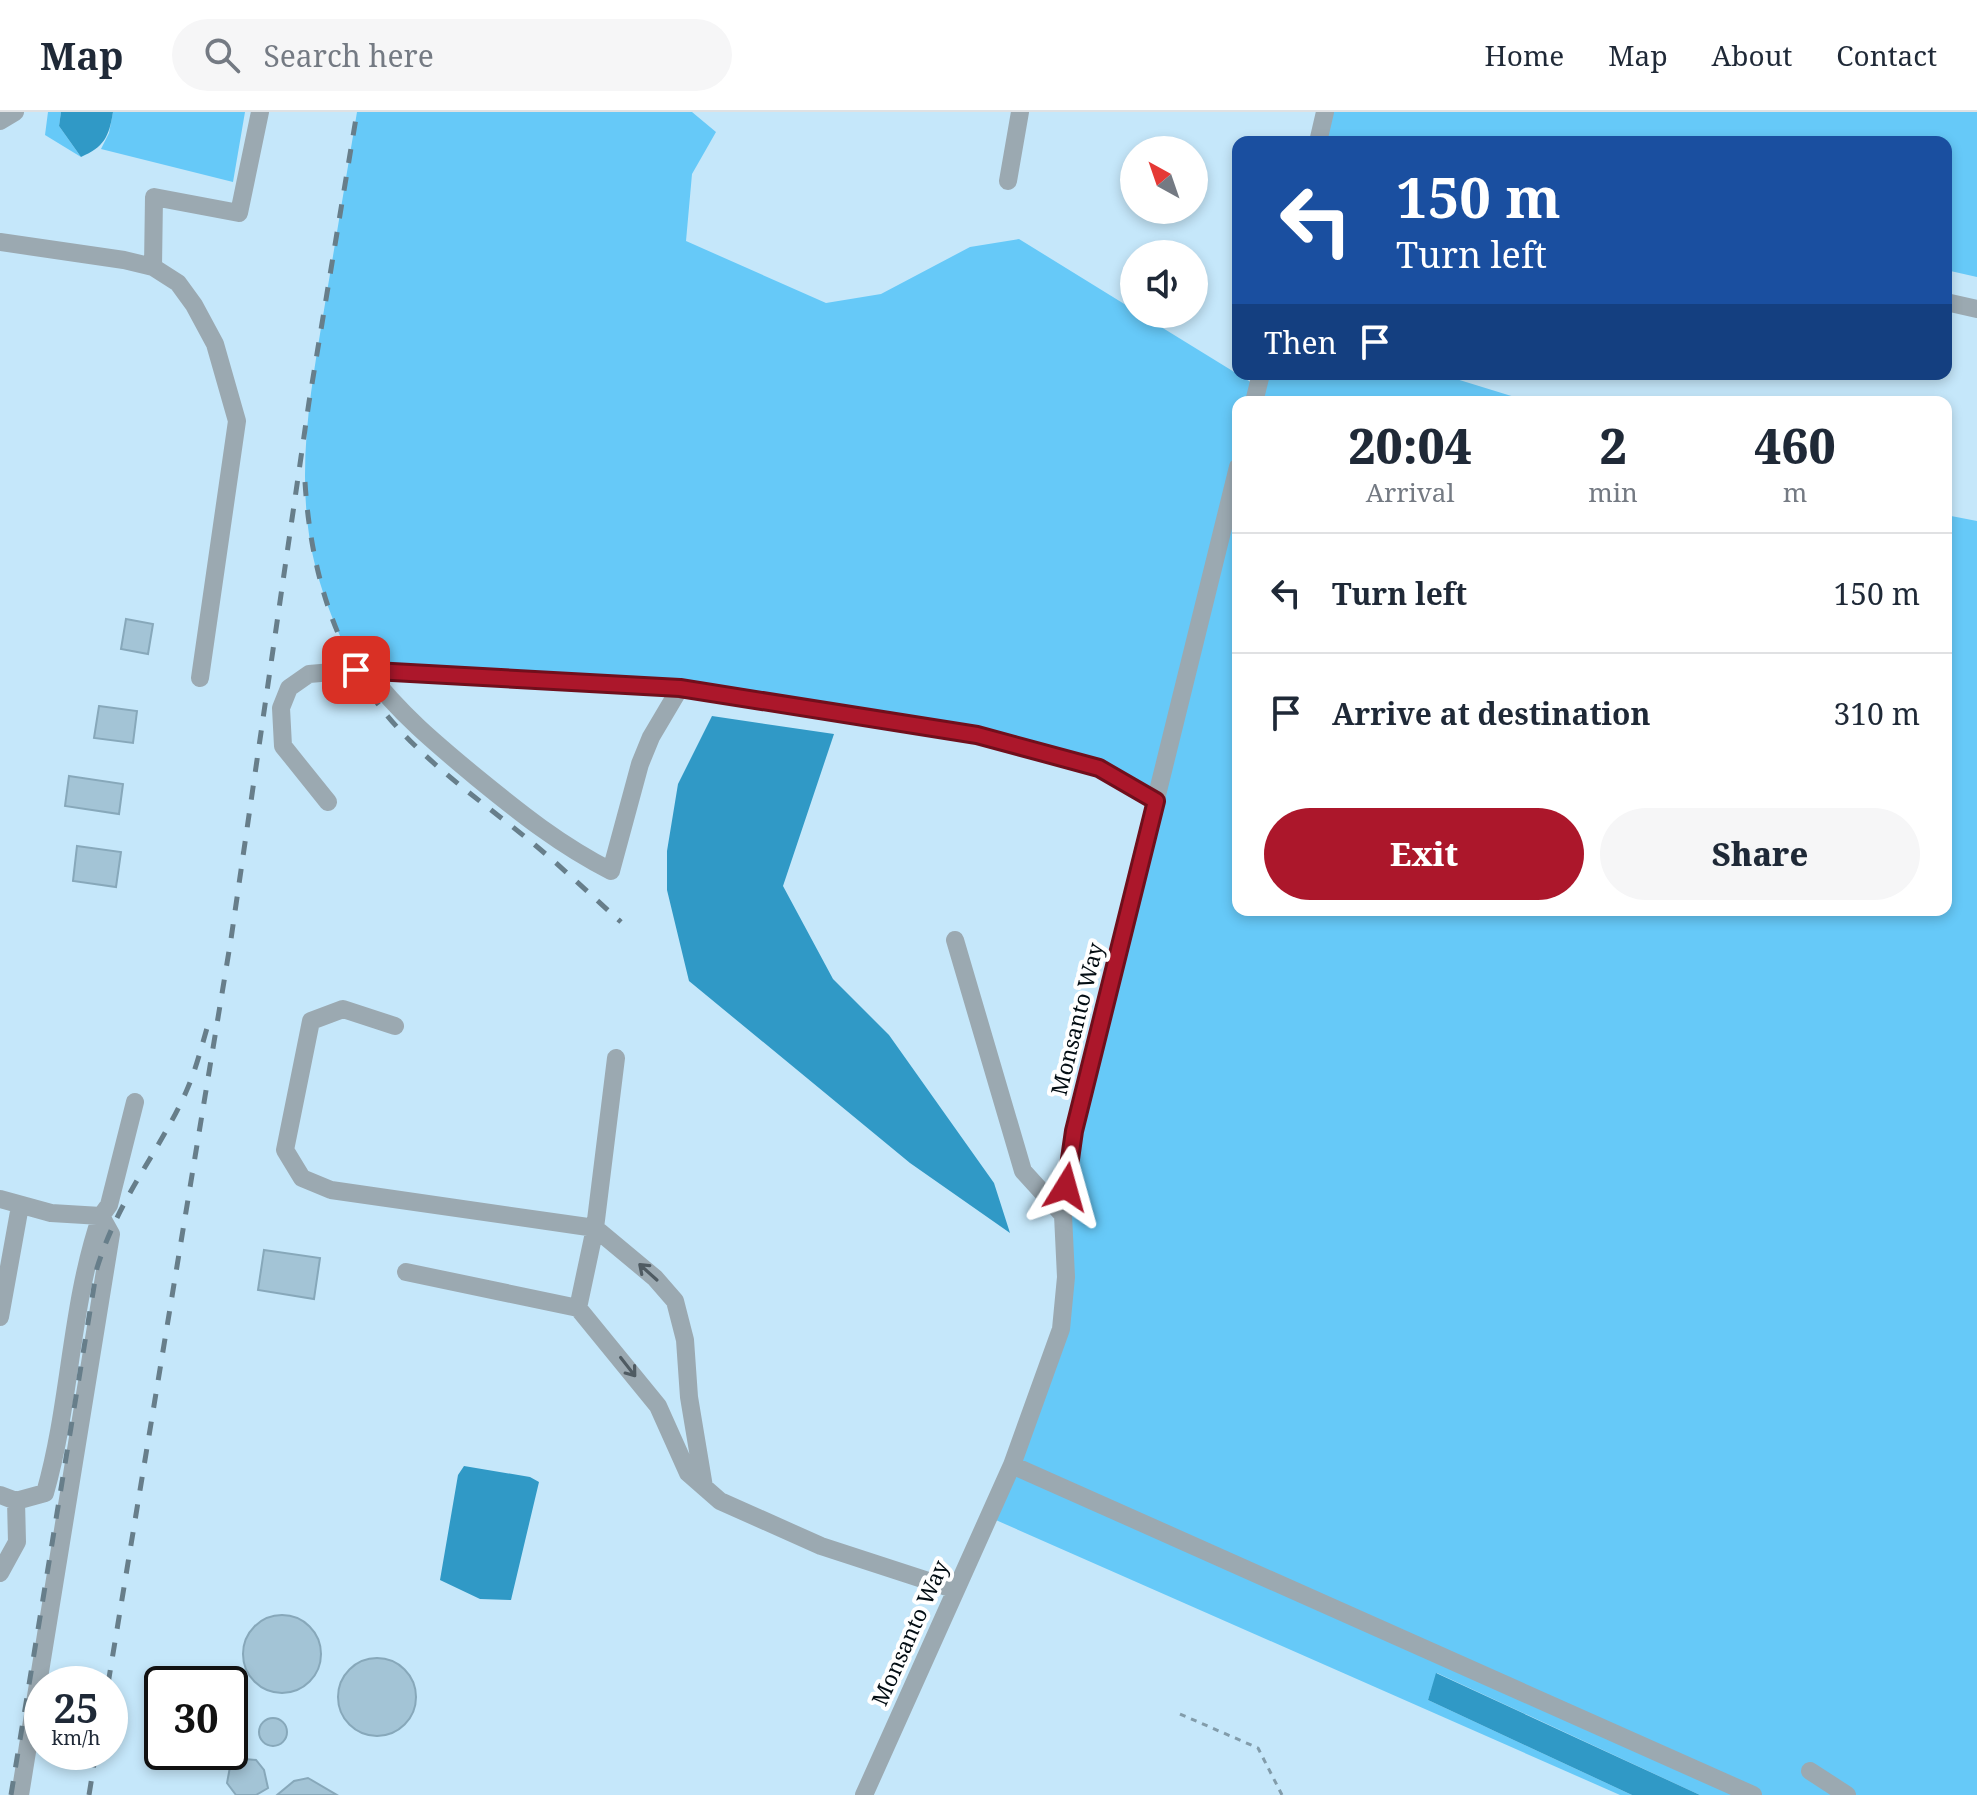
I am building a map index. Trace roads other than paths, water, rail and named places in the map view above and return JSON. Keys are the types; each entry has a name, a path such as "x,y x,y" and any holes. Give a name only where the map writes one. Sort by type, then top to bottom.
{"street":[{"path":"0,121 15,112"},
{"path":"153,267 154,197 239,213 260,112"},
{"path":"1008,181 1020,112"},
{"path":"1319,136 1325,112"},
{"path":"0,242 153,267 178,283 215,344 237,421 200,678"},
{"path":"1952,303 1977,309"},
{"name":"Monsanto Way","path":"864,1795 1012,1465 1061,1329 1066,1277 1063,1215 1074,1131 1232,491"},
{"path":"367,671 418,731 521,816 567,849 611,871 640,764 651,737 680,688"},
{"path":"328,802 283,746 281,708 289,688 309,674 367,671 680,688 977,735 1099,768 1156,801"},
{"path":"955,940 1023,1171 1063,1215"},
{"path":"395,1026 343,1009 311,1021 285,1150 302,1178 331,1190 595,1228 655,1278 675,1301 685,1340 689,1397 704,1487"},
{"path":"578,1308 595,1228 616,1058"},
{"path":"0,1573 17,1542 8,1498 45,1493 58,1448 88,1254 101,1216 109,1205 135,1102"},
{"path":"0,1199 20,1206 89,1218 101,1216"},
{"path":"0,1317 20,1206"},
{"path":"20,1795 111,1234 101,1216"},
{"path":"406,1272 578,1308 658,1406 688,1473 720,1501 821,1546 956,1590"},
{"path":"1012,1465 1753,1795"},
{"path":"1810,1771 1847,1795"}],"railway":[{"path":"111,1666 231,939 309,402 357,112"},
{"path":"305,482 312,541 325,598 347,653 378,704 432,762 546,854 621,922"},
{"path":"11,1795 97,1268 127,1198 186,1092 207,1028"},
{"path":"89,1795 93,1770"}]}
